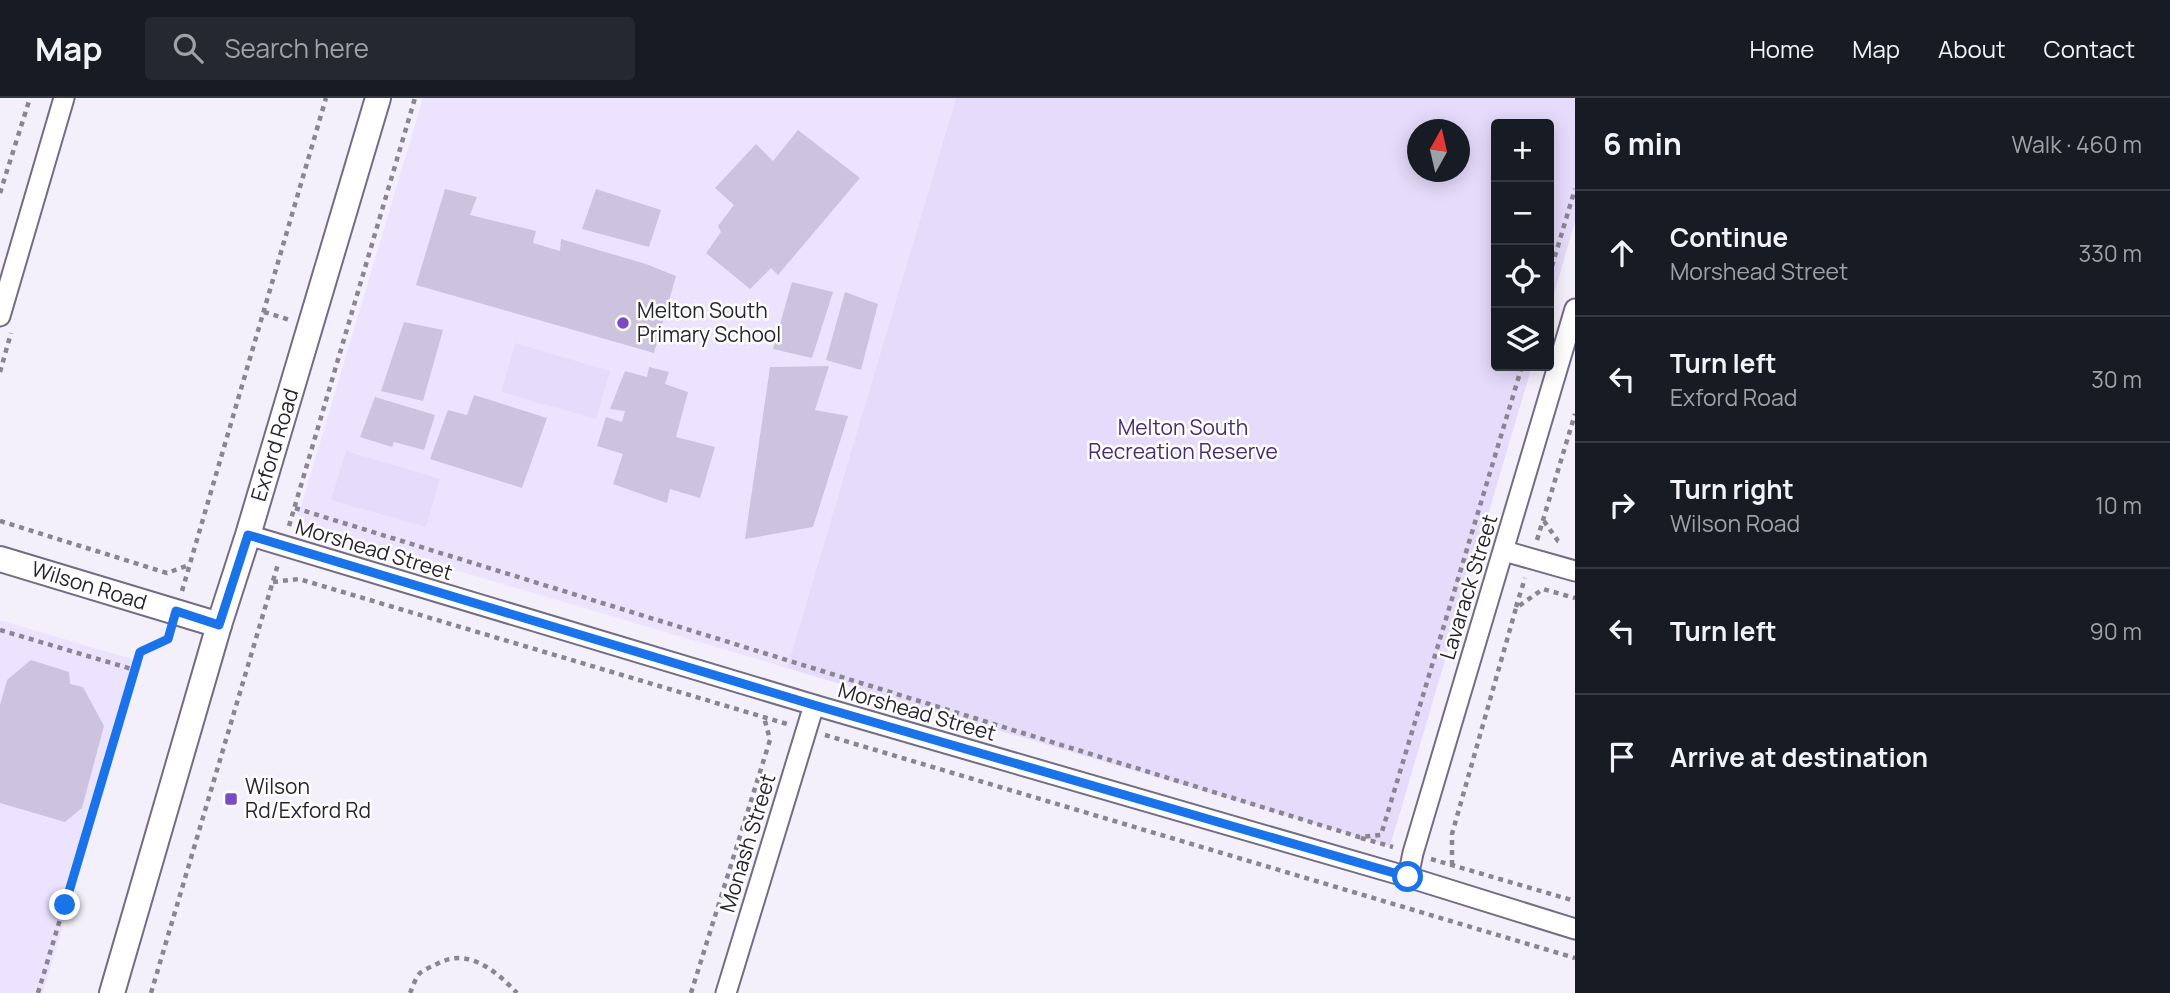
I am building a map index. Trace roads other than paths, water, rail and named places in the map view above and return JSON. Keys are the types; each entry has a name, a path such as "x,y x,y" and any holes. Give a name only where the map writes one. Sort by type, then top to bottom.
{"street":[{"path":"0,316 64,98"},
{"name":"Exford Road","path":"112,993 219,625 378,98"},
{"name":"Lavarack Street","path":"1408,877 1575,309"},
{"name":"Morshead Street","path":"248,535 814,705 1408,877 1575,929"},
{"path":"1504,551 1575,571"},
{"name":"Wilson Road","path":"0,559 219,625"},
{"name":"Monash Street","path":"726,993 814,705"}],"place":[{"name":"Melton South Primary School","path":"623,323"},
{"name":"Wilson Rd/Exford Rd","path":"231,799"}],"park label":[{"name":"Melton South Recreation Reserve","path":"1183,440"}]}
